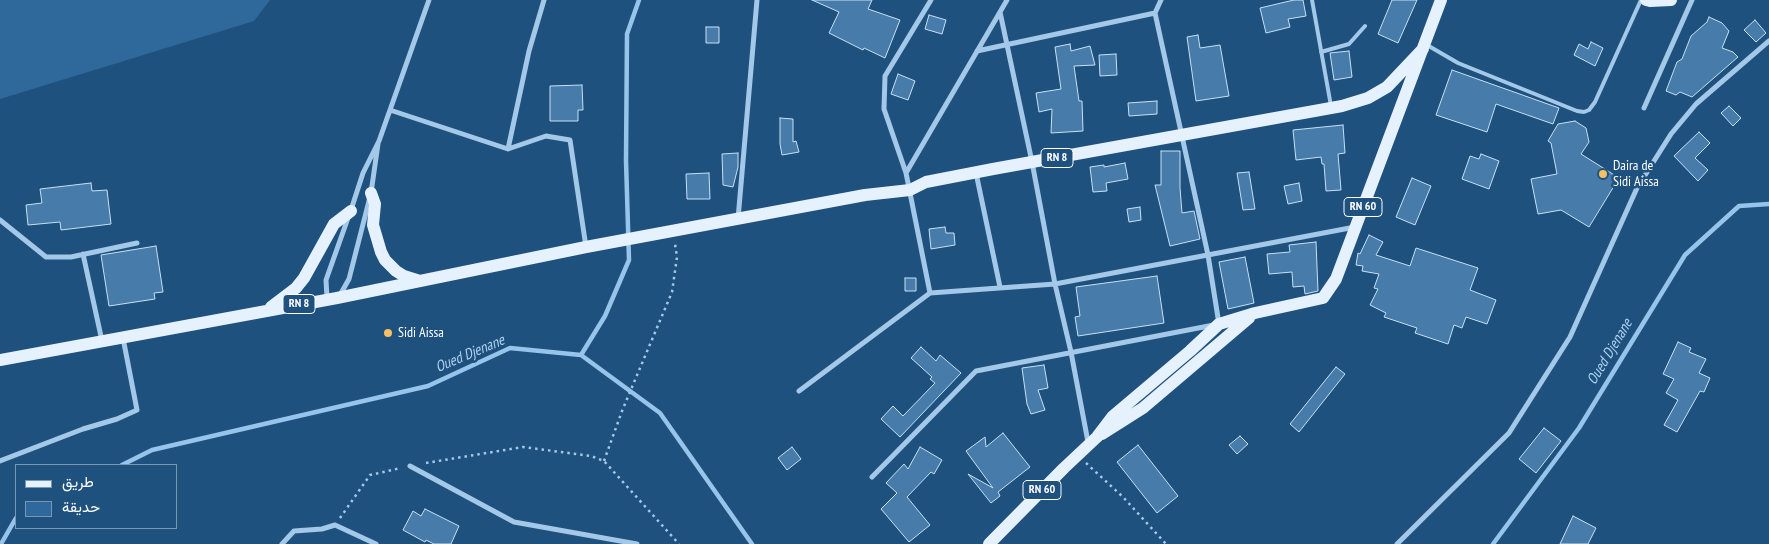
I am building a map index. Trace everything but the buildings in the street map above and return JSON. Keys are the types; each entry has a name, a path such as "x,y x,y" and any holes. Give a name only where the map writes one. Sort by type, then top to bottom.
{"main road":[{"name":"RN 8","path":"0,360 865,195 910,190 926,182 976,172 1332,108 1368,98 1387,87 1424,46 1441,0"},
{"path":"1648,0 1672,0"},
{"name":"RN 60","path":"989,544 1093,441 1143,408 1255,313 1323,298 1336,280 1424,46"},
{"path":"372,193 375,204 373,225 385,260 404,276 422,281"},
{"path":"263,311 276,305 296,288 304,278 334,224 350,210"},
{"path":"1093,441 1112,416 1190,351 1219,324 1255,313"}],"street":[{"path":"379,141 372,193 349,279 344,289 332,298 325,290 326,280 363,173 379,141 429,0"},
{"path":"508,149 529,51 544,0"},
{"path":"738,220 757,0"},
{"path":"930,293 906,173 884,109 886,76 931,0"},
{"path":"906,173 1007,0"},
{"path":"872,477 976,370 1219,324 1208,255 1155,13 1161,0"},
{"path":"1644,108 1692,0"},
{"path":"1000,12 1032,162 1055,284 1093,441"},
{"path":"977,51 1155,13"},
{"path":"1397,544 1509,433 1570,337 1636,188 1671,134 1696,104 1769,41"},
{"path":"390,110 508,149 546,136 570,140 592,247"},
{"path":"976,172 1000,287"},
{"path":"0,220 46,257 71,257 137,243"},
{"path":"799,391 930,293 1055,284 1356,227"},
{"path":"83,254 102,341"},
{"path":"0,461 137,410 123,337"},
{"path":"410,466 514,522 636,544"},
{"path":"282,544 294,531 335,526 376,544"}],"lane":[{"path":"1312,0 1332,108"},
{"path":"1424,46 1458,63 1577,111 1584,112 1589,110 1594,102 1648,0"},
{"path":"1321,52 1349,44 1365,26"}],"path":[{"path":"604,461 622,411 672,292 677,257 674,232"},
{"path":"335,526 370,475 410,466 523,447 591,456 604,461 680,544"},
{"path":"1077,456 1123,497 1166,544"}],"green space":[{"path":"0,0 270,0 254,21 0,99"}],"waterway":[{"path":"581,355 605,316 629,260 626,161 627,34 639,0"},
{"name":"Oued Djenane","path":"1493,544 1579,428 1685,255 1739,206 1769,204"},
{"name":"Oued Djenane","path":"124,464 152,450 428,386 510,348 581,355 660,413 752,544"},
{"name":"Oued Djenane","path":"1,544 15,520"}],"place":[{"name":"Daira de Sidi Aissa","path":"1603,174"},
{"name":"Sidi Aissa","path":"388,333"}]}
